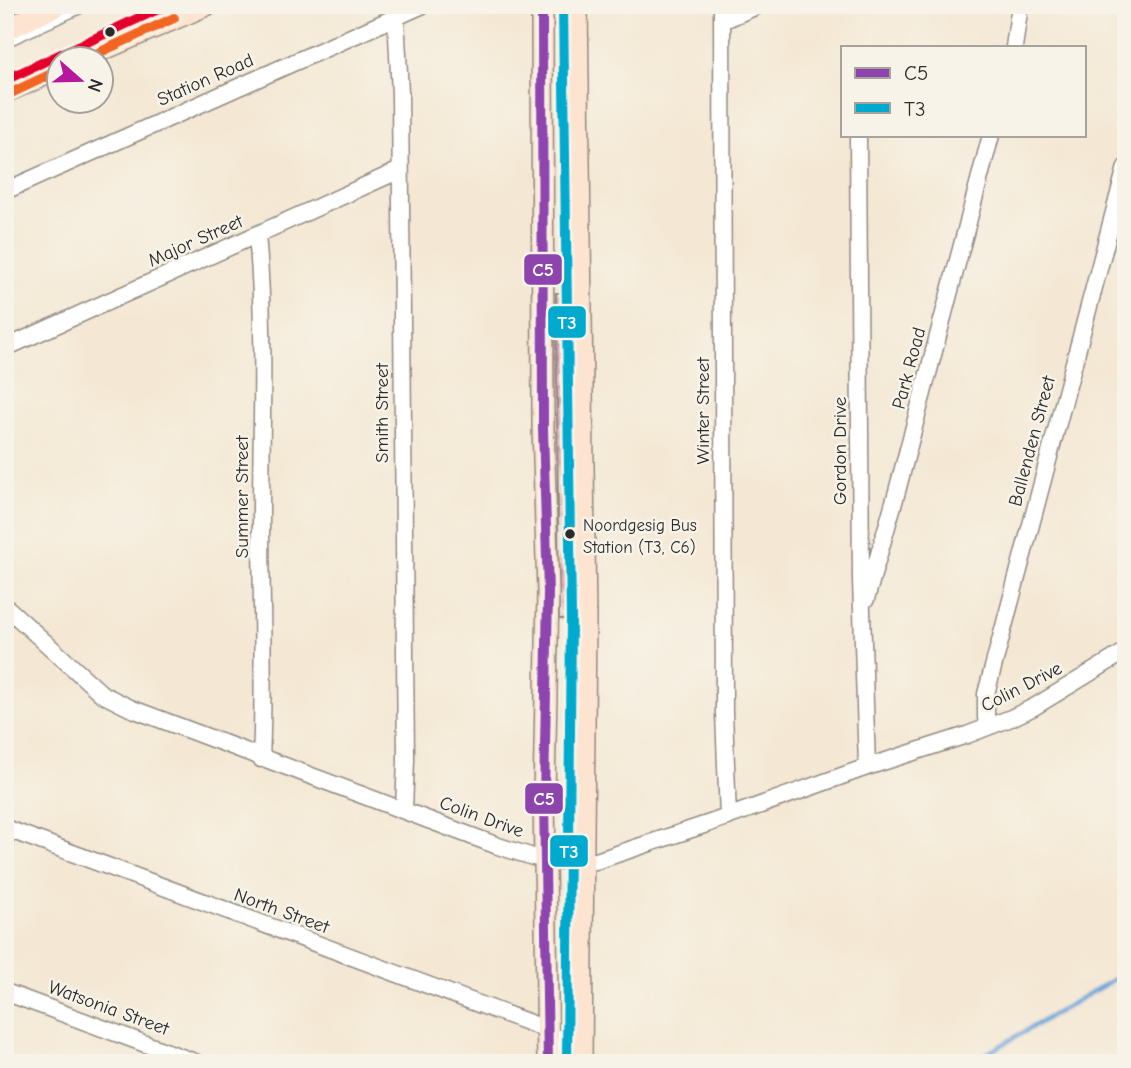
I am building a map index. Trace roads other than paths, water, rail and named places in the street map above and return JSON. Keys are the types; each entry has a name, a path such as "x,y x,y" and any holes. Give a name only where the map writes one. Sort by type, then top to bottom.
{"main road":[{"path":"5,30 58,5"},
{"path":"111,46 206,5"},
{"path":"542,5 543,415 548,592 552,1029 548,1063"},
{"path":"577,5 585,618 576,862 581,1063"},
{"path":"5,92 46,74"}],"street":[{"name":"Station Road","path":"5,191 423,5"},
{"path":"722,13 758,5"},
{"path":"1012,46 1020,5"},
{"name":"Winter Street","path":"722,13 724,713 728,817"},
{"name":"Smith Street","path":"396,17 406,760 404,810"},
{"name":"Gordon Drive","path":"858,136 862,610 867,766"},
{"name":"Park Road","path":"862,610 896,495 991,136"},
{"name":"Ballenden Street","path":"989,726 986,718 986,694 1126,167"},
{"name":"Major Street","path":"5,348 400,170"},
{"name":"Summer Street","path":"257,235 264,363 261,758"},
{"name":"Colin Drive","path":"5,606 102,694 130,708 509,850 576,862 596,861 989,726 1034,707 1126,651"},
{"name":"North Street","path":"5,828 552,1029"},
{"name":"Watsonia Street","path":"5,992 197,1063"}],"lane":[{"path":"5,43 89,5"},
{"path":"5,80 168,5"},
{"path":"550,5 551,413 556,591 554,766"},
{"path":"569,5 576,288 578,603 578,632 570,702 576,862 567,969 570,1063"},
{"path":"554,806 549,859 557,990"},
{"path":"552,1029 559,1063"}],"waterway":[{"path":"971,1063 1126,972"}],"place":[{"name":"Noordgesig Bus Station (T3, C6)","path":"570,534"}]}
